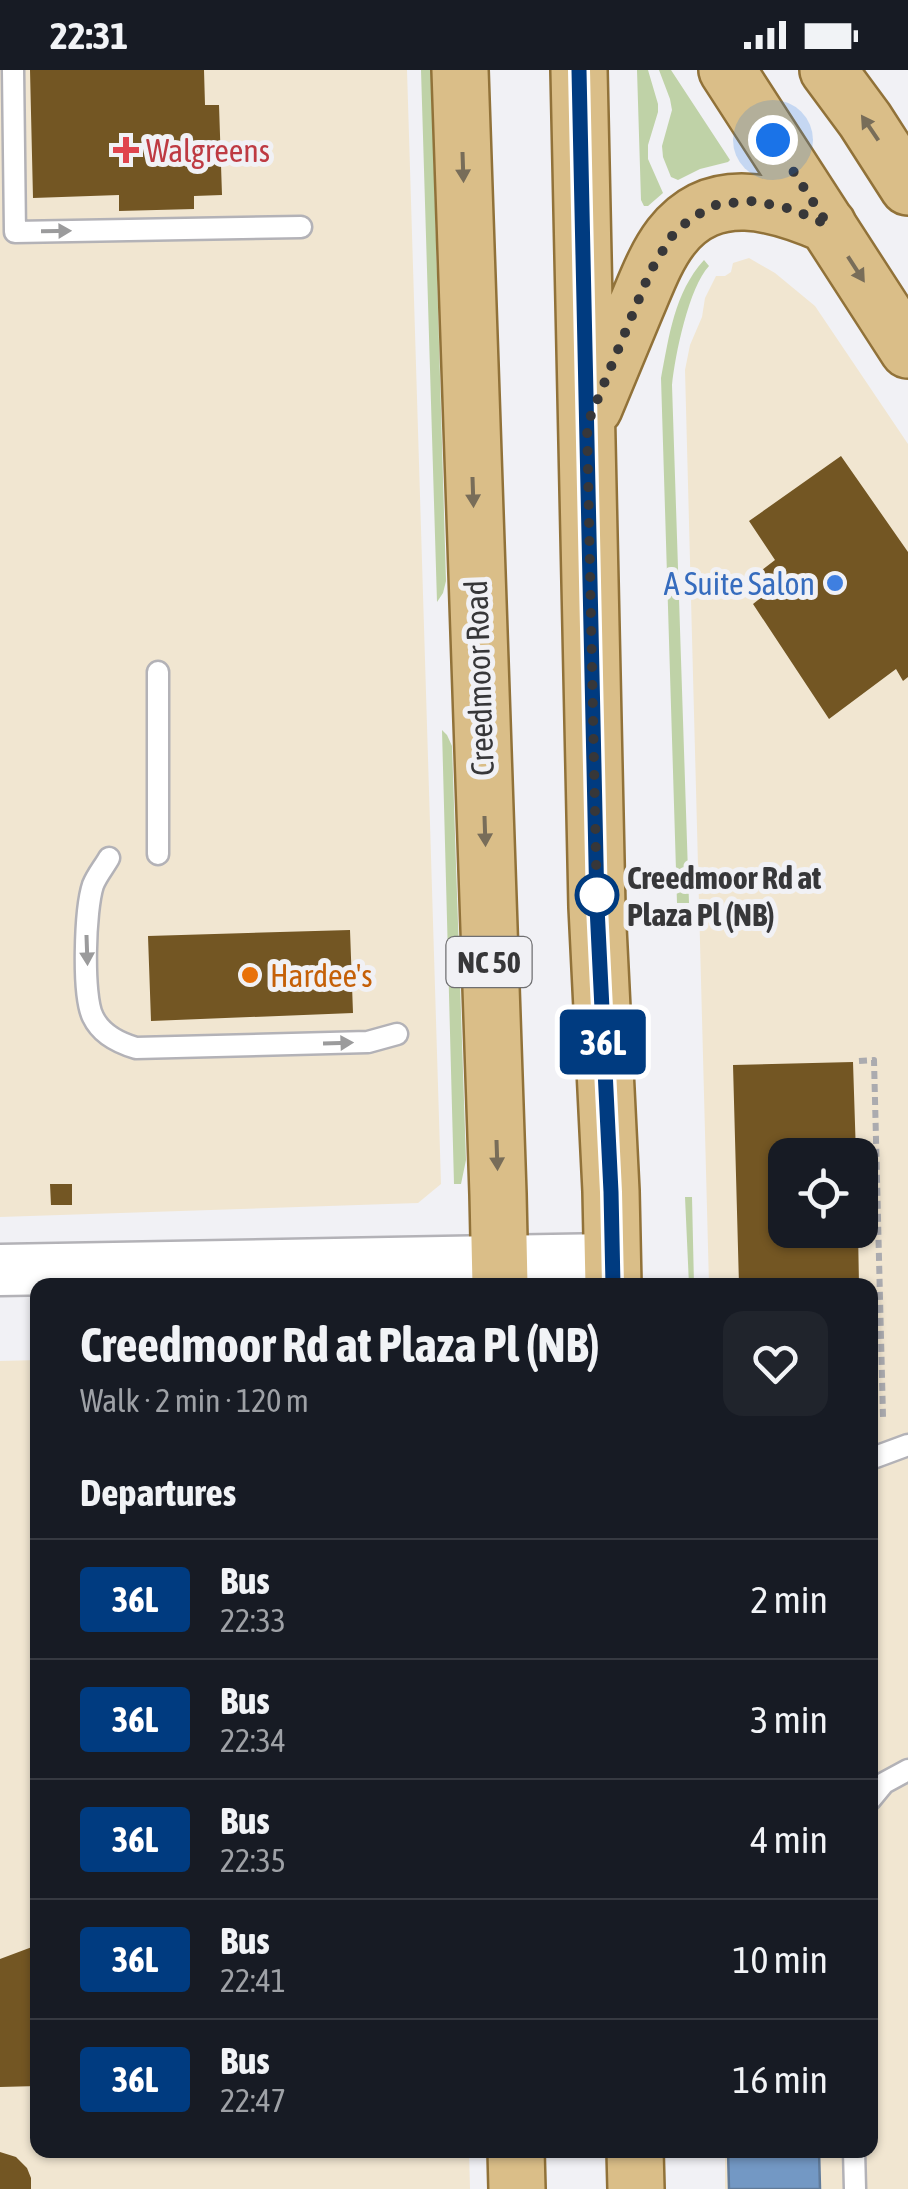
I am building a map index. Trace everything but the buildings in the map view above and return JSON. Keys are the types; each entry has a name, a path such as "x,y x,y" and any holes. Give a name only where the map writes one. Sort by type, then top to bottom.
{"main road":[{"name":"Creedmoor Road","path":"460,70 499,1272"},
{"path":"579,70 597,907 613,1272"},
{"path":"727,70 908,350"},
{"path":"828,70 908,187"},
{"path":"587,425 650,272 671,237 691,218 718,204 753,201 792,209 828,225"},
{"path":"516,2158 517,2189"},
{"path":"635,2158 636,2189"}],"street":[{"path":"0,1270 613,1272"}],"lane":[{"path":"14,70 15,232 301,226"},
{"path":"158,672 158,854"},
{"path":"110,858 94,881 88,905 88,1002 93,1019 116,1042 136,1048 368,1042 397,1034"},
{"path":"878,1455 908,1445"},
{"path":"878,1790 908,1770"},
{"path":"854,2158 855,2189"}],"path":[{"path":"859,1061 874,1060 884,1424"}],"shaded area":[{"path":"0,70 407,70 441,1184 418,1203 0,1217"},
{"path":"749,258 775,273 815,306 908,444 908,2189 725,2189 725,2158 878,2158 878,1278 709,1278 685,370 705,298 716,276 731,272 733,263"},
{"path":"30,1360 30,2158 469,2158 470,2189 0,2189 0,1361"}],"green space":[{"path":"421,70 431,70 446,581 437,602"},
{"path":"637,70 648,70 658,104 648,159 663,193 648,206 641,200"},
{"path":"659,70 671,70 728,162 678,180 671,177 662,146 672,110"},
{"path":"704,260 709,266 689,305 672,385 689,903 677,903 661,378 679,301"},
{"path":"442,730 452,746 466,1160 461,1184 454,1184"},
{"path":"685,1197 692,1197 694,1278 689,1278"}],"water":[{"path":"728,2158 819,2158 820,2189 729,2189"}],"bus line":[{"name":"36L","path":"579,70 597,907 613,1278"}],"place":[{"name":"Walgreens","path":"126,150"},
{"name":"A Suite Salon","path":"835,583"},
{"name":"Creedmoor Rd at Plaza Pl (NB)","path":"597,895"},
{"name":"Hardee's","path":"250,975"}],"route":[{"path":"597,895 597,907 587,425 650,272 671,237 691,218 718,204 753,201 792,209 828,225 773,140"}]}
